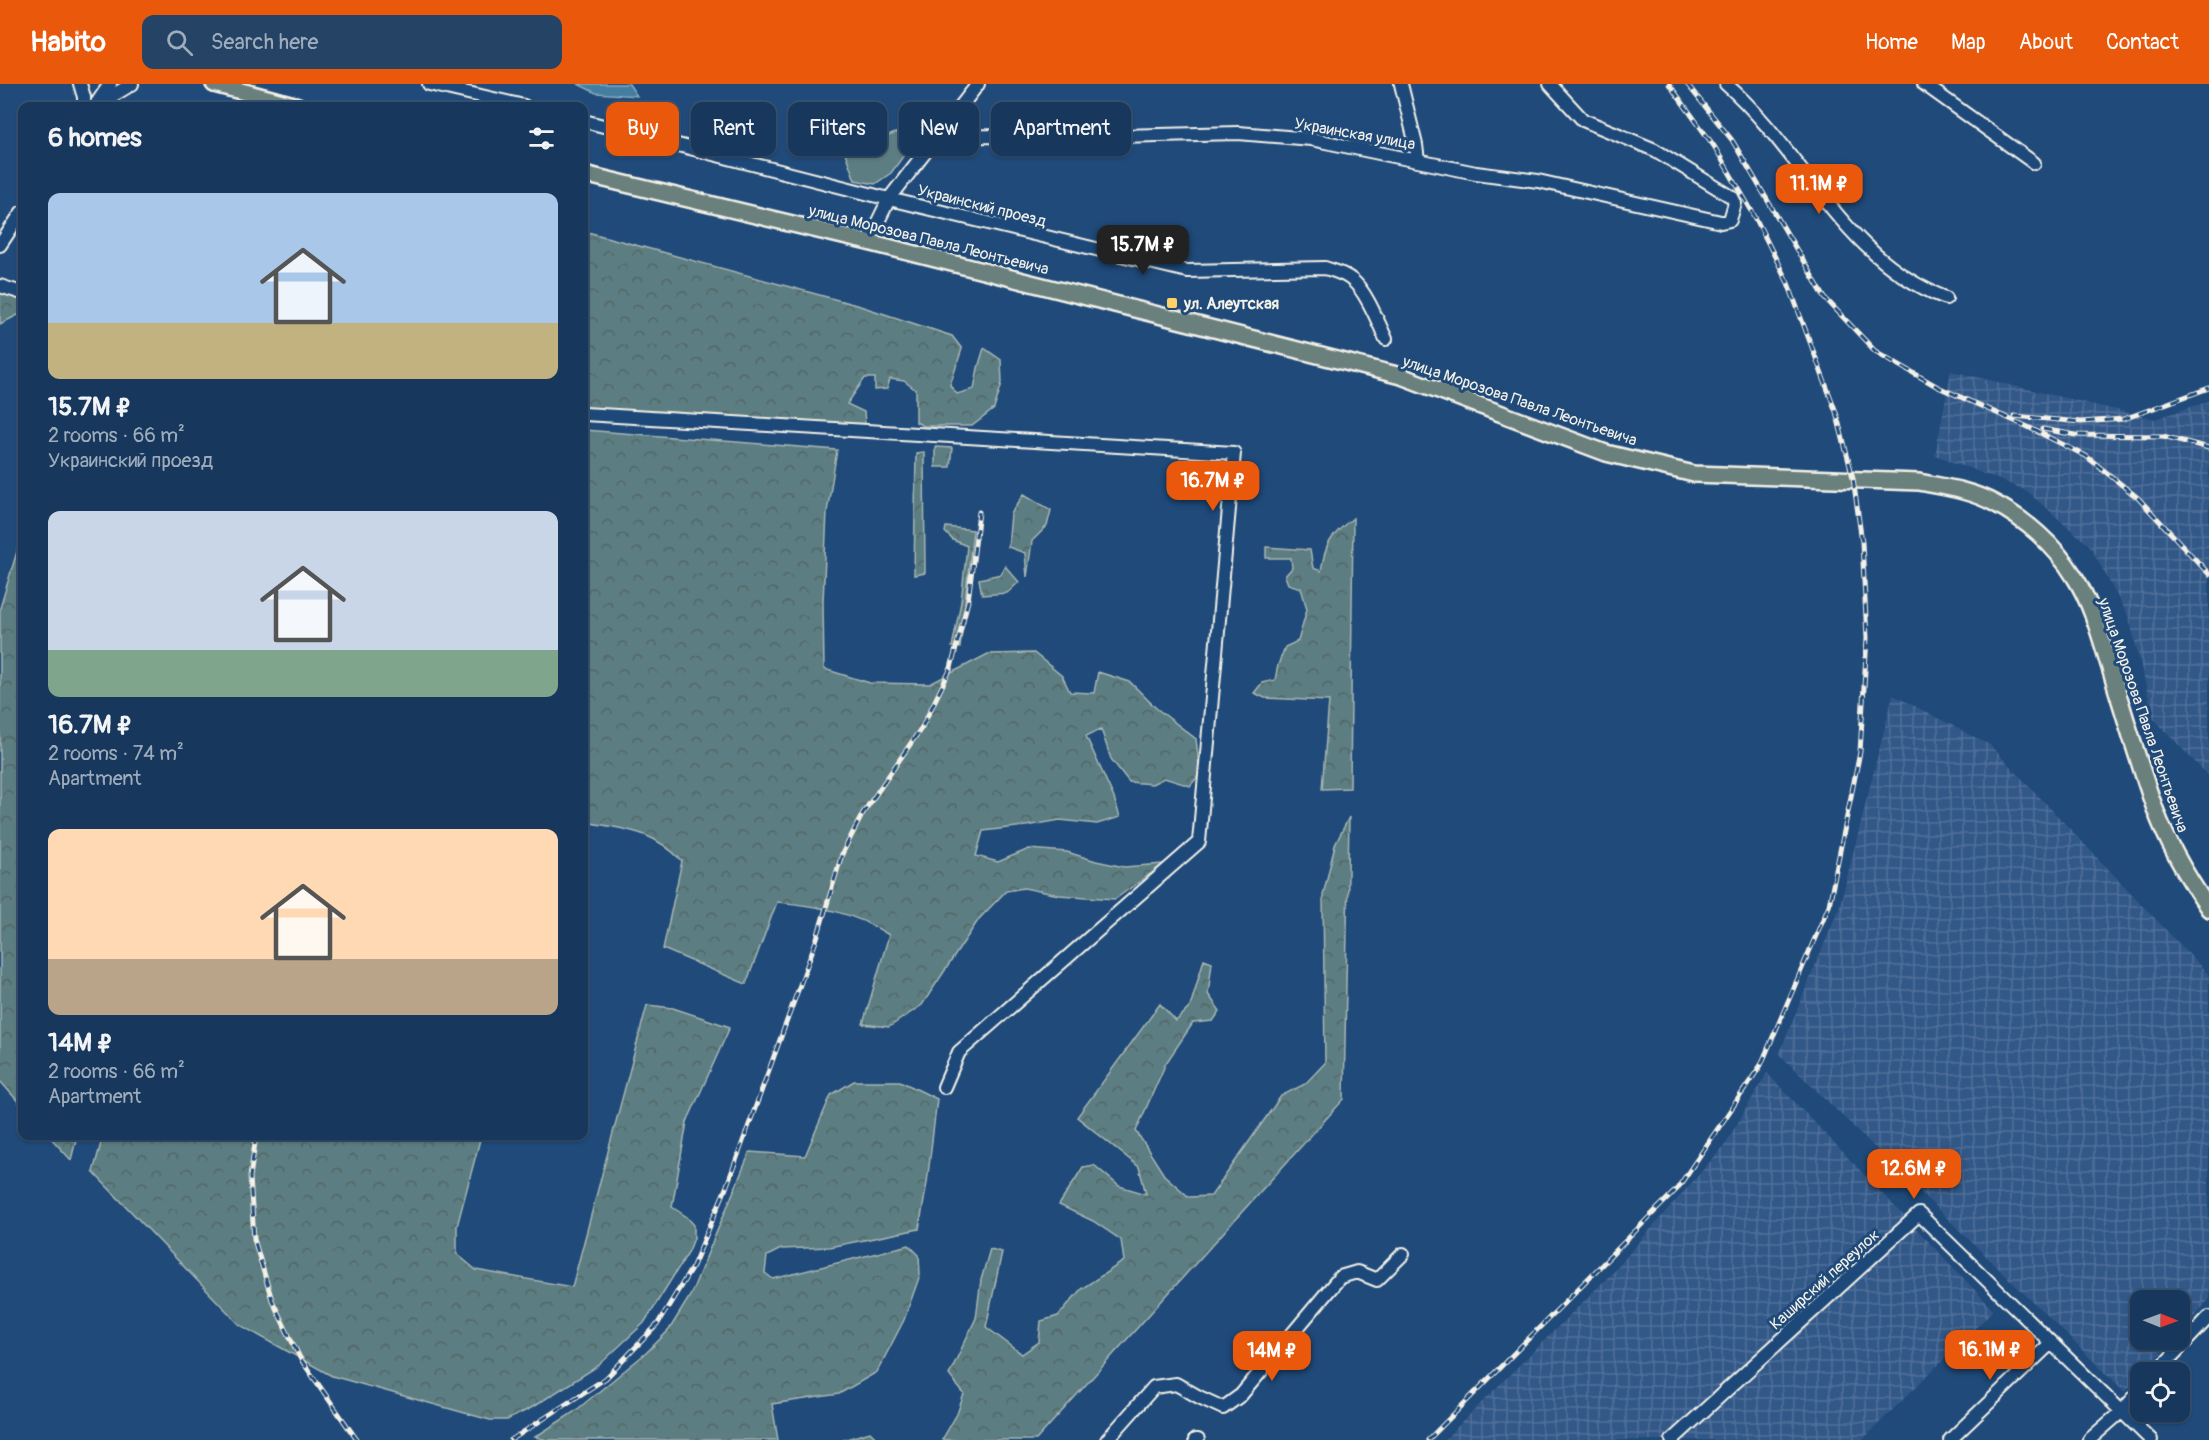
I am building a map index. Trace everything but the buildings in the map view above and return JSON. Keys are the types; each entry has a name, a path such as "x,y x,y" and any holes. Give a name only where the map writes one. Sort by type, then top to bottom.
{"main road":[{"path":"214,84 283,102"},
{"name":"улица Морозова Павла Леонтьевича","path":"588,175 868,242 1401,376 1606,453 1694,474 1919,482 1955,489 1992,502 2034,530 2054,550 2074,576 2091,611 2155,809 2174,854 2209,909"}],"street":[{"path":"80,84 84,102"},
{"path":"97,102 110,84"},
{"path":"106,102 132,84"},
{"path":"429,84 507,102"},
{"path":"964,102 978,84"},
{"path":"1401,84 1418,161"},
{"name":"Украинская улица","path":"979,136 1238,134 1311,139 1476,173 1538,181 1721,222 1730,220 1735,203 1732,197 1655,150 1583,120 1550,84"},
{"path":"1726,84 1772,130 1851,233 1888,266 1931,292 1946,298"},
{"path":"1924,84 2034,163"},
{"name":"Украинский проезд","path":"588,122 1187,272 1325,268 1353,280 1386,339"},
{"path":"868,242 889,199 921,156"},
{"path":"0,245 18,218"},
{"path":"0,286 18,292"},
{"path":"588,414 1234,453 1199,842 958,1052 944,1087"},
{"name":"Каширский переулок","path":"1672,1440 1919,1214 2151,1440"},
{"path":"1107,1440 1154,1387 1176,1384 1222,1408 1241,1395 1340,1277 1357,1272 1377,1280 1403,1254"},
{"path":"2166,1362 2209,1317"},
{"path":"1950,1440 2051,1343"},
{"path":"2089,1440 2130,1402"}],"shaded area":[{"path":"578,84 629,84 637,96 596,93"},
{"path":"1951,371 2155,419 2209,401 2209,777 2154,719 2129,618 2090,546 2025,490 1935,455"},
{"path":"1893,695 1990,745 2209,975 2209,1300 2190,1321 2190,1290 2130,1290 2130,1350 2164,1350 2153,1362 2130,1362 2130,1387 2125,1392 1779,1054 1840,905"},
{"path":"1767,1073 1994,1310 1862,1440 1444,1440 1612,1273 1724,1146"}],"green space":[{"path":"899,132 899,156 903,156 891,173 875,184 855,180 846,156 887,156 887,136"},
{"path":"588,232 860,306 952,336 962,349 950,385 957,394 974,389 984,348 1001,360 1002,383 994,409 972,426 923,426 916,422 916,390 904,381 890,379 887,389 875,390 875,378 865,378 847,404 864,412 865,424 686,417 588,409"},
{"path":"0,292 18,296 18,315 0,324"},
{"path":"588,430 837,450 827,512 823,602 824,669 870,683 930,684 988,654 1034,653 1062,676 1070,692 1094,693 1098,672 1130,682 1156,708 1196,739 1200,774 1190,786 1164,778 1152,784 1129,782 1111,759 1101,729 1086,736 1114,798 1120,817 1097,824 1060,820 983,831 976,856 998,862 1029,849 1067,852 1124,867 1164,864 1115,899 1059,895 1024,888 1006,891 979,919 922,1005 889,1027 863,1024 889,935 876,927 835,911 777,902 746,984 663,949 682,861 661,843 640,833 588,823"},
{"path":"935,447 952,448 950,467 935,467"},
{"path":"924,452 925,573 914,575 916,453"},
{"path":"1024,494 1051,510 1047,526 1032,541 1027,577 1025,553 1008,547 1011,514"},
{"path":"1353,518 1350,788 1322,789 1329,701 1265,698 1254,693 1262,683 1275,680 1285,647 1298,641 1307,609 1301,588 1288,584 1285,576 1292,568 1291,558 1266,558 1266,547 1310,550 1313,568 1321,571 1330,541"},
{"path":"946,527 973,530 960,648 952,647 961,602 967,546 953,540 945,532"},
{"path":"18,548 18,1101 0,1081 0,608"},
{"path":"1005,566 1019,582 1007,593 982,595 979,579 1001,574"},
{"path":"1349,817 1344,1099 1036,1440 942,1440 957,1414 964,1394 949,1375 976,1318 981,1280 990,1249 1002,1252 986,1327 1022,1354 1039,1342 1041,1321 1058,1316 1081,1289 1124,1261 1121,1240 1093,1221 1059,1205 1083,1167 1094,1165 1119,1186 1146,1194 1139,1167 1077,1117 1160,1004 1176,1021 1190,1007 1204,959 1212,962 1208,994 1220,1011 1213,1021 1193,1023 1166,1063 1136,1131 1164,1175 1189,1197 1211,1196 1281,1096 1305,1084 1325,1063 1323,895 1335,845"},
{"path":"647,1005 673,1008 730,1027 687,1122 672,1207 694,1225 694,1238 689,1251 644,1323 598,1366 531,1408 507,1420 490,1420 332,1376 240,1325 93,1172 102,1140 480,1140 457,1226 457,1254 476,1270 572,1287"},
{"path":"854,1081 900,1081 937,1099 919,1229 829,1247 781,1249 767,1256 765,1273 773,1279 909,1245 919,1255 920,1275 904,1320 877,1372 839,1394 772,1404 778,1440 547,1440 535,1437 574,1412 646,1353 669,1330 690,1296 750,1152 805,1156 831,1095"},
{"path":"53,1140 76,1140 71,1160"},
{"path":"870,1432 878,1440 843,1440"}],"railway":[{"path":"1428,1440 1677,1189 1761,1065 1829,905 1860,752 1867,638 1862,542 1853,478 1836,412 1788,283 1753,213 1714,146 1669,84"},
{"path":"1687,84 1732,140 1825,298 1875,351 1938,387 2086,456 2138,498 2209,574"},
{"path":"2014,416 2081,422 2124,419 2209,388"},
{"path":"2043,429 2076,435 2163,436 2209,448"},
{"path":"511,1440 606,1378 657,1325 693,1266 726,1188 817,938 842,854 863,813 922,727 951,668 968,601 979,512"},
{"path":"255,1140 250,1177 254,1239 272,1300 300,1358 357,1440"}],"place":[{"name":"ул. Алеутская","path":"1172,303"}]}
